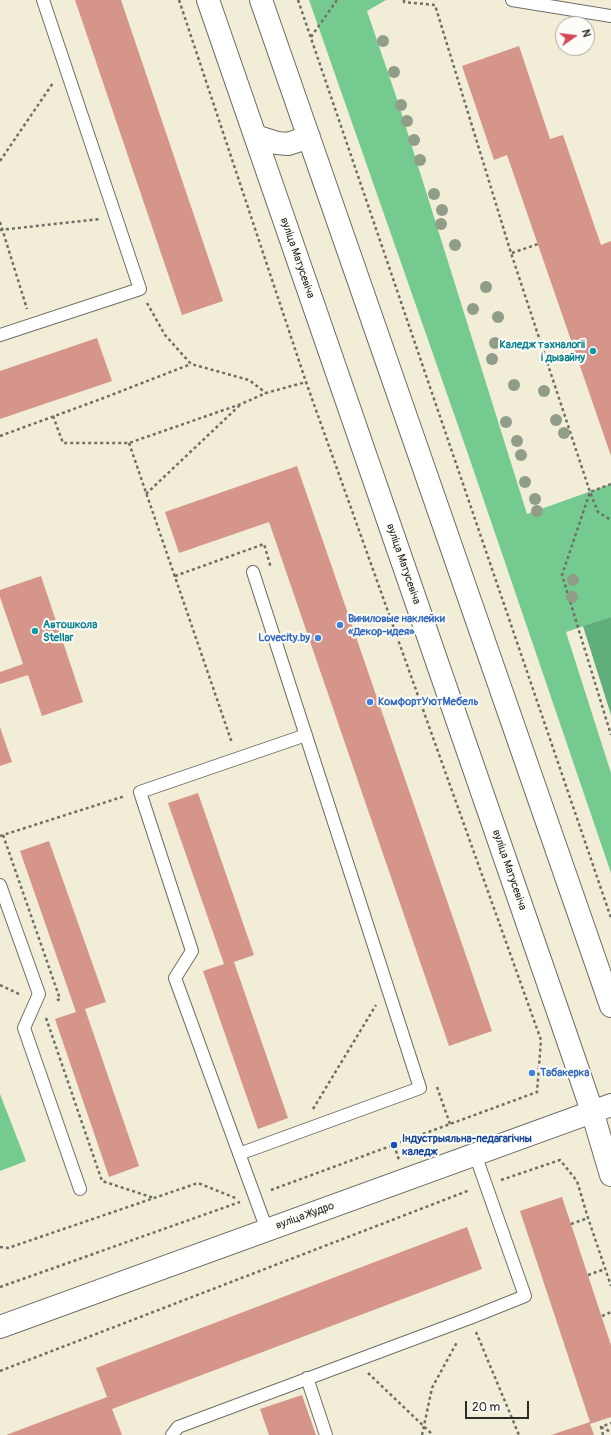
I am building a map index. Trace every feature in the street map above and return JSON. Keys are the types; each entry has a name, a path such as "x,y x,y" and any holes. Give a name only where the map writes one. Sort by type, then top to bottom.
{"main road":[{"name":"вуліца Матусевіча","path":"208,0 601,1108 611,1175"},
{"path":"261,0 611,1006"},
{"path":"255,136 277,143 288,144 309,137"},
{"name":"вуліца Жудро","path":"0,1327 601,1108"}],"lane":[{"path":"0,335 140,289 43,0"},
{"path":"512,0 611,16"},
{"path":"239,1154 420,1088 253,572"},
{"path":"268,1230 175,978 192,951 140,792 237,757 306,735"},
{"path":"0,885 39,994 24,1028 80,1189"},
{"path":"172,1435 178,1427 525,1296 475,1154"},
{"path":"307,1378 326,1435"}],"path":[{"path":"179,0 306,382 541,1040 537,1092"},
{"path":"298,0 611,918"},
{"path":"311,38 337,0"},
{"path":"404,0 404,2 435,5 511,253 590,492 598,512 611,520"},
{"path":"0,161 65,66"},
{"path":"1,230 117,217"},
{"path":"0,222 1,230 32,324"},
{"path":"511,253 538,244"},
{"path":"140,289 165,334 191,364 250,380 266,393"},
{"path":"0,436 191,364"},
{"path":"53,416 63,443 129,443 241,404 266,393 306,382"},
{"path":"146,494 241,404"},
{"path":"129,443 237,757"},
{"path":"590,492 611,484"},
{"path":"590,492 562,575 611,735"},
{"path":"0,836 112,800"},
{"path":"312,1111 388,986"},
{"path":"442,1099 450,1124"},
{"path":"0,1371 486,1185 560,1160 577,1181 611,1286"},
{"path":"102,1181 154,1198"},
{"path":"0,1247 8,1248 198,1183 242,1201"},
{"path":"571,1224 588,1218"},
{"path":"588,1275 605,1269"},
{"path":"602,1316 611,1312"},
{"path":"422,1435 432,1388 470,1318"},
{"path":"470,1318 519,1435"},
{"path":"354,1361 433,1435"},
{"path":"601,1426 611,1423"},
{"path":"601,1426 611,1432"},
{"path":"601,1426 604,1435"}],"green space":[{"path":"309,0 386,0 367,11 398,102 527,514 611,484 611,617 566,632 611,773 611,873 468,454"},
{"path":"611,617 611,715 583,626"},
{"path":"0,1094 26,1161 0,1171"}],"building":[{"path":"75,0 121,0 223,301 182,315"},
{"name":"Каледж тэхналогіі і дызайну","path":"519,46 550,139 563,135 601,245 611,241 611,456 507,155 494,160 462,66"},
{"path":"97,338 112,381 0,419 0,371"},
{"path":"297,466 492,1031 449,1046 269,522 179,553 165,512"},
{"name":"Автошкола Stellar","path":"41,576 83,702 42,716 28,675 0,684 0,672 23,664 0,597 0,590"},
{"path":"0,727 12,762 0,766"},
{"path":"198,793 254,955 234,962 288,1118 258,1129 203,971 224,964 168,803"},
{"path":"49,841 106,1002 85,1009 139,1166 109,1177 55,1019 76,1012 20,851"},
{"path":"562,1197 611,1345 611,1417 590,1424 594,1435 551,1435 590,1422 520,1211"},
{"path":"467,1227 482,1269 112,1409 122,1435 6,1435 107,1397 96,1368"},
{"path":"302,1395 316,1435 269,1435 260,1409"}],"place":[{"name":"Каледж тэхналогіі і дызайну","path":"593,351"},
{"name":"Виниловые наклейки «Декор-идея»","path":"340,625"},
{"name":"Автошкола Stellar","path":"35,631"},
{"name":"Lovecity.by","path":"318,638"},
{"name":"КомфортУютМебель","path":"370,702"},
{"name":"Табакерка","path":"532,1073"},
{"name":"Індустрыяльна-педагагічны каледж","path":"394,1145"}]}
